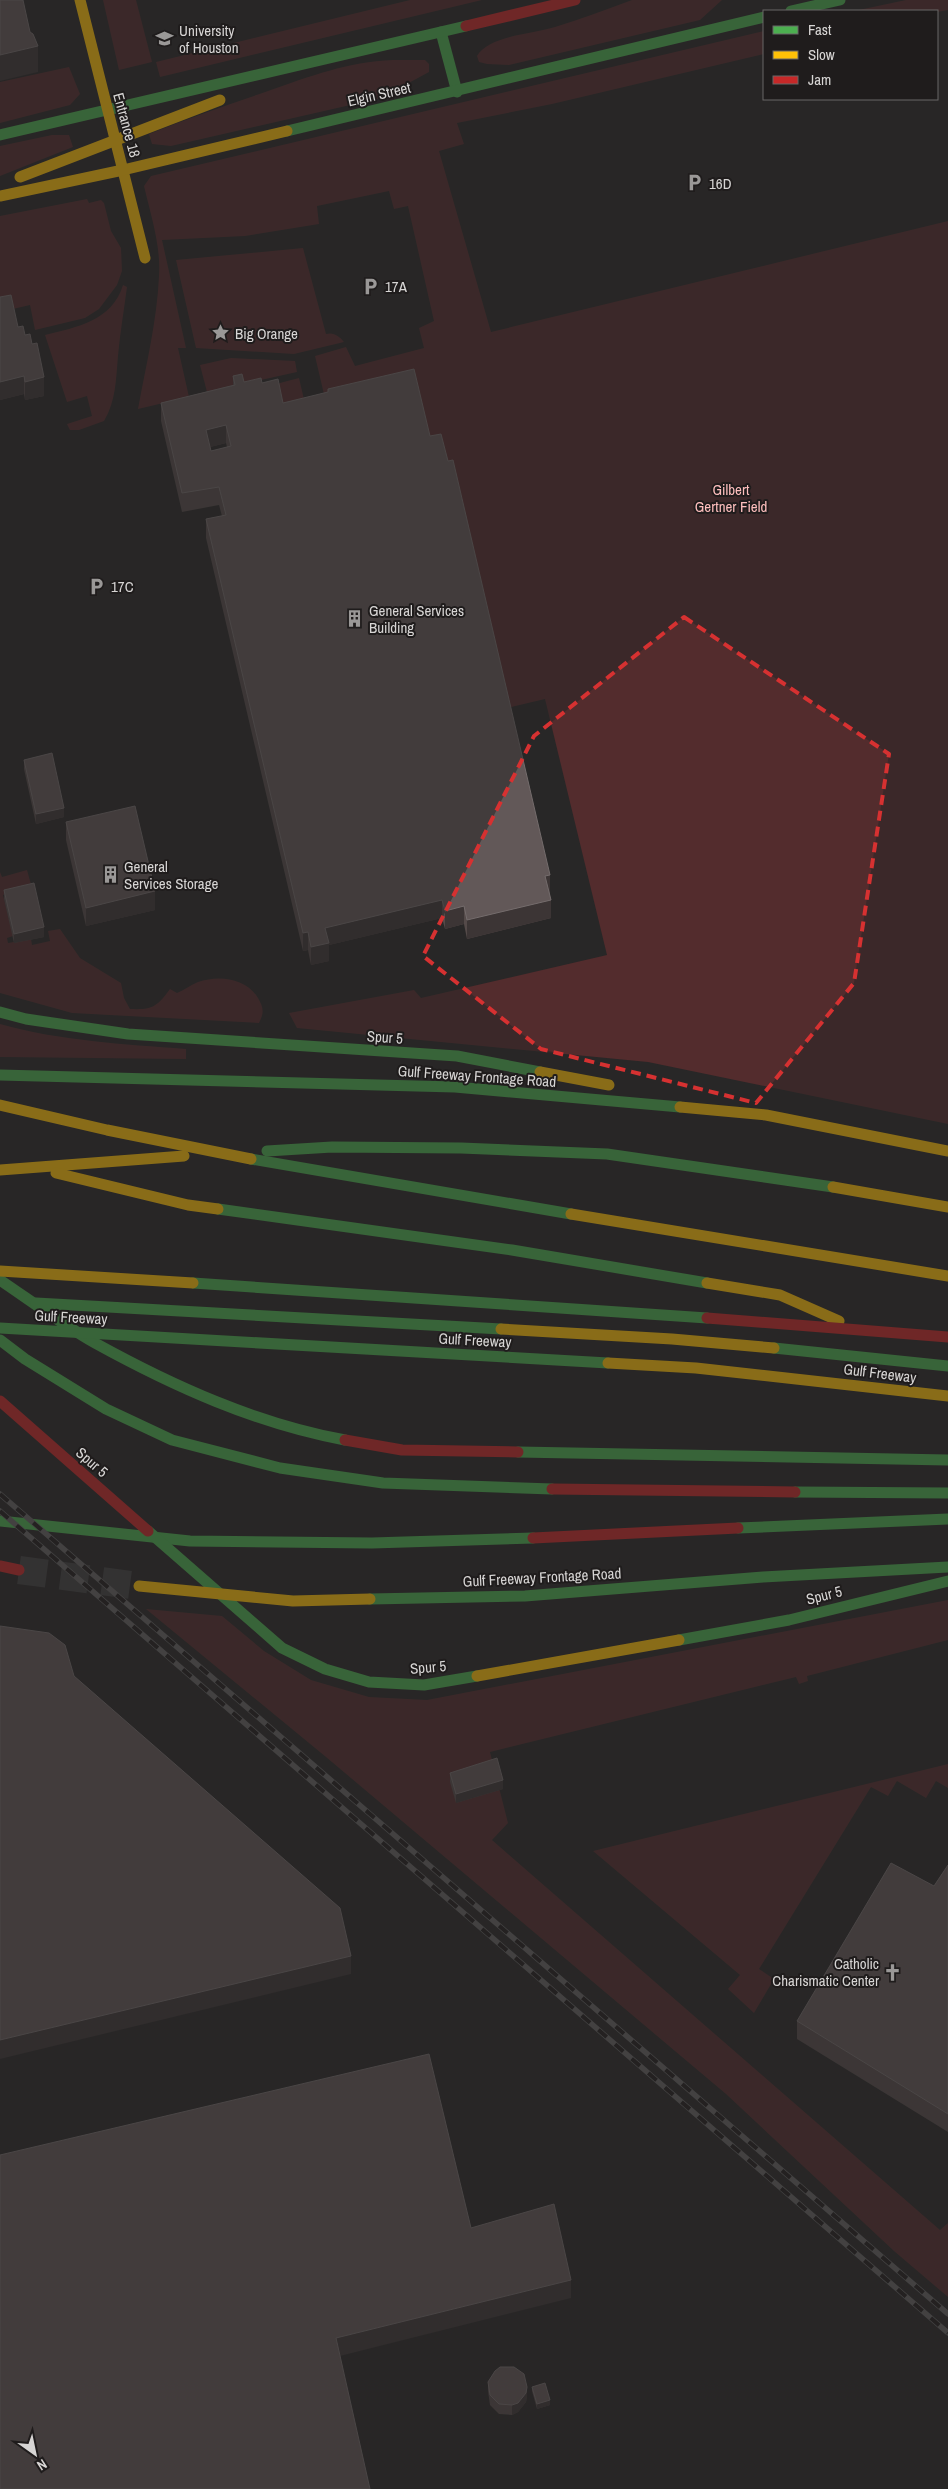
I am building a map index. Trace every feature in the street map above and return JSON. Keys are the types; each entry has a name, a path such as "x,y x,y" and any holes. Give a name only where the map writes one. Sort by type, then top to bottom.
{"main road":[{"name":"Entrance 18","path":"80,0 145,258"},
{"path":"0,135 265,75 575,0"},
{"path":"795,10 840,0"},
{"name":"Elgin Street","path":"0,196 123,170 457,92 757,15"},
{"path":"441,32 457,92"},
{"path":"0,188 6,182 217,102 265,75"},
{"name":"Spur 5","path":"0,1012 26,1020 128,1034 457,1056 621,1088"},
{"name":"Gulf Freeway Frontage Road","path":"0,1075 455,1087 766,1115 948,1152"},
{"path":"640,1091 766,1115"},
{"path":"0,1105 95,1129 294,1167 650,1228 948,1276"},
{"path":"0,1170 332,1147 462,1148 607,1154 880,1194 948,1207"},
{"path":"9,1158 35,1168 188,1205 512,1250 780,1295 857,1328"},
{"path":"0,1271 313,1290 857,1328 948,1337"},
{"path":"0,1280 94,1342 201,1396 308,1433 402,1450 948,1460"},
{"name":"Gulf Freeway","path":"10,1302 672,1339 874,1356 948,1366"},
{"name":"Gulf Freeway","path":"0,1328 696,1368 948,1396"},
{"path":"0,1340 25,1359 106,1409 172,1440 280,1468 383,1482 601,1491 948,1493"},
{"name":"Spur 5","path":"0,1401 282,1648 325,1669 369,1682 424,1686 789,1620 948,1580"},
{"path":"0,1521 190,1541 372,1543 559,1537 881,1520 948,1519"},
{"path":"0,1566 19,1570"},
{"name":"Gulf Freeway Frontage Road","path":"139,1586 293,1601 525,1596 763,1577 948,1567"}],"highlighted area":[{"path":"684,617 889,754 854,983 756,1103 541,1049 423,956 534,736"}],"green space":[{"path":"103,0 136,0 152,62 119,70"},
{"path":"410,0 482,0 160,77 156,62"},
{"path":"632,0 722,0 700,20 509,65 479,62 477,56 483,49 501,39 555,27"},
{"path":"906,0 948,0 948,10 938,12 938,10 859,10"},
{"name":"Gilbert Gertner Field","path":"763,31 763,54 552,104 457,123 464,144 439,151 491,332 948,221 948,1124 648,1062 297,1028 289,1013 414,990 421,998 607,955 545,699 507,708 327,407 315,356 346,347 355,366 424,348 419,328 434,321 408,206 394,209 389,191 317,206 319,224 245,236 162,240 186,348 178,348 189,397 138,409 154,326 159,276 157,242 144,186 151,176"},
{"path":"393,60 425,60 429,64 429,72 381,98 171,146 152,144 149,134 299,80 345,67"},
{"path":"69,67 80,94 70,105 0,123 0,82"},
{"path":"52,135 69,135 73,147 0,176 0,146"},
{"path":"87,199 89,203 101,200 104,203 111,231 121,248 122,271 117,285 99,309 85,318 35,330 30,305 0,312 0,216"},
{"path":"303,248 326,334 336,335 344,342 294,354 196,348 176,260"},
{"path":"123,285 127,287 115,390 111,406 104,421 79,430 70,430 67,424 92,416 87,396 67,402 45,335 81,325 102,315 118,297"},
{"path":"231,358 295,361 297,372 207,392 200,365"},
{"path":"299,378 306,408 282,415 245,392"},
{"path":"27,870 32,888 3,895 13,936 7,938 8,943 31,939 32,945 50,941 48,931 60,929 80,958 121,983 124,998 130,1009 149,1008 157,1004 170,989 177,993 206,980 223,979 239,982 253,991 260,1002 263,1010 259,1023 72,1013 0,993 0,872 2,877"},
{"path":"0,1024 69,1038 186,1049 186,1059 0,1057"},
{"path":"948,1600 948,1640 807,1676 808,1681 799,1684 796,1677 490,1752 508,1823 492,1840 940,2230 948,2223 948,2297 894,2251 726,2094 326,1757 146,1609 222,1616 264,1651 311,1680 369,1697 427,1700"},
{"path":"948,1764 948,1788 936,1781 926,1798 897,1781 888,1796 871,1787 759,1969 774,1979 754,2013 728,1989 740,1975 593,1851"}],"building":[{"path":"0,0 23,0 30,32 33,34 38,46 0,55"},
{"path":"11,295 18,327 23,326 25,335 30,334 32,344 37,343 44,377 25,382 24,376 0,382 0,297"},
{"name":"General Services Building","path":"414,369 430,436 441,434 448,461 453,460 550,875 545,876 551,900 467,920 464,906 445,911 442,900 325,928 329,943 311,947 308,932 303,933 206,519 226,515 219,487 182,493 161,403 235,385 233,376 242,374 244,382 261,378 262,383 278,379 283,403 328,392 328,389","holes":["226,425 231,446 211,451 206,430"]},
{"path":"52,753 64,808 36,814 24,760"},
{"name":"General Services Storage","path":"135,806 155,891 86,908 66,822"},
{"path":"34,883 44,927 14,934 4,890"},
{"path":"0,1626 49,1633 65,1645 74,1676 340,1908 351,1956 0,2040"},
{"path":"497,1758 503,1780 456,1794 450,1773"},
{"name":"Catholic Charismatic Center","path":"891,1863 934,1886 948,1865 948,2114 797,2021"},
{"path":"429,2054 471,2228 554,2204 571,2280 336,2338 370,2489 0,2489 0,2155"},
{"path":"500,2367 514,2367 524,2374 527,2387 526,2393 518,2403 512,2405 499,2404 490,2395 488,2382"},
{"path":"545,2383 550,2400 537,2404 532,2387"}],"tunnel":[{"path":"19,1570 139,1586"}],"railway":[{"path":"0,1494 948,2314"},
{"path":"0,1511 948,2333"}],"traffic: fast":[{"path":"795,10 840,0"},
{"path":"287,131 763,17"},
{"path":"0,135 466,26"},
{"path":"441,32 457,92"},
{"path":"0,1012 26,1019 128,1034 457,1056 540,1072"},
{"path":"0,1075 455,1087 680,1107"},
{"path":"267,1151 332,1147 461,1148 607,1154 833,1187"},
{"path":"251,1159 571,1214"},
{"path":"218,1209 512,1250 707,1283"},
{"path":"0,1280 95,1343 185,1388 248,1414 312,1433 345,1440"},
{"path":"193,1283 707,1318"},
{"path":"36,1303 501,1329"},
{"path":"0,1328 608,1363"},
{"path":"0,1340 25,1359 106,1409 172,1440 280,1468 383,1483 552,1489"},
{"path":"774,1348 948,1366"},
{"path":"518,1452 948,1460"},
{"path":"795,1492 948,1493"},
{"path":"738,1528 948,1519"},
{"path":"0,1521 190,1541 372,1543 533,1538"},
{"path":"148,1531 282,1648 325,1669 369,1682 424,1685 477,1676"},
{"path":"370,1599 525,1596 763,1577 948,1567"},
{"path":"679,1640 789,1620 948,1581"}],"traffic: slow":[{"path":"80,0 145,258"},
{"path":"20,177 220,100"},
{"path":"0,196 123,170 287,131"},
{"path":"540,1072 609,1085"},
{"path":"0,1105 107,1130 251,1159"},
{"path":"680,1107 766,1115 948,1151"},
{"path":"0,1170 184,1156"},
{"path":"56,1173 188,1205 218,1209"},
{"path":"833,1187 948,1207"},
{"path":"571,1214 948,1276"},
{"path":"0,1271 193,1283"},
{"path":"707,1283 780,1295 839,1321"},
{"path":"501,1329 672,1339 774,1348"},
{"path":"608,1363 696,1368 948,1396"},
{"path":"139,1586 293,1601 370,1599"},
{"path":"477,1676 679,1640"}],"traffic: jam":[{"path":"466,26 575,0"},
{"path":"707,1318 948,1337"},
{"path":"0,1401 148,1531"},
{"path":"345,1440 402,1450 518,1452"},
{"path":"552,1489 795,1492"},
{"path":"533,1538 738,1528"},
{"path":"0,1566 19,1570"}],"place":[{"name":"University of Houston","path":"165,39"},
{"name":"16D","path":"695,183"},
{"name":"17A","path":"371,286"},
{"name":"Big Orange","path":"221,333"},
{"name":"17C","path":"97,586"},
{"name":"General Services Building","path":"355,619"},
{"name":"General Services Storage","path":"110,875"},
{"name":"Catholic Charismatic Center","path":"893,1972"}]}
